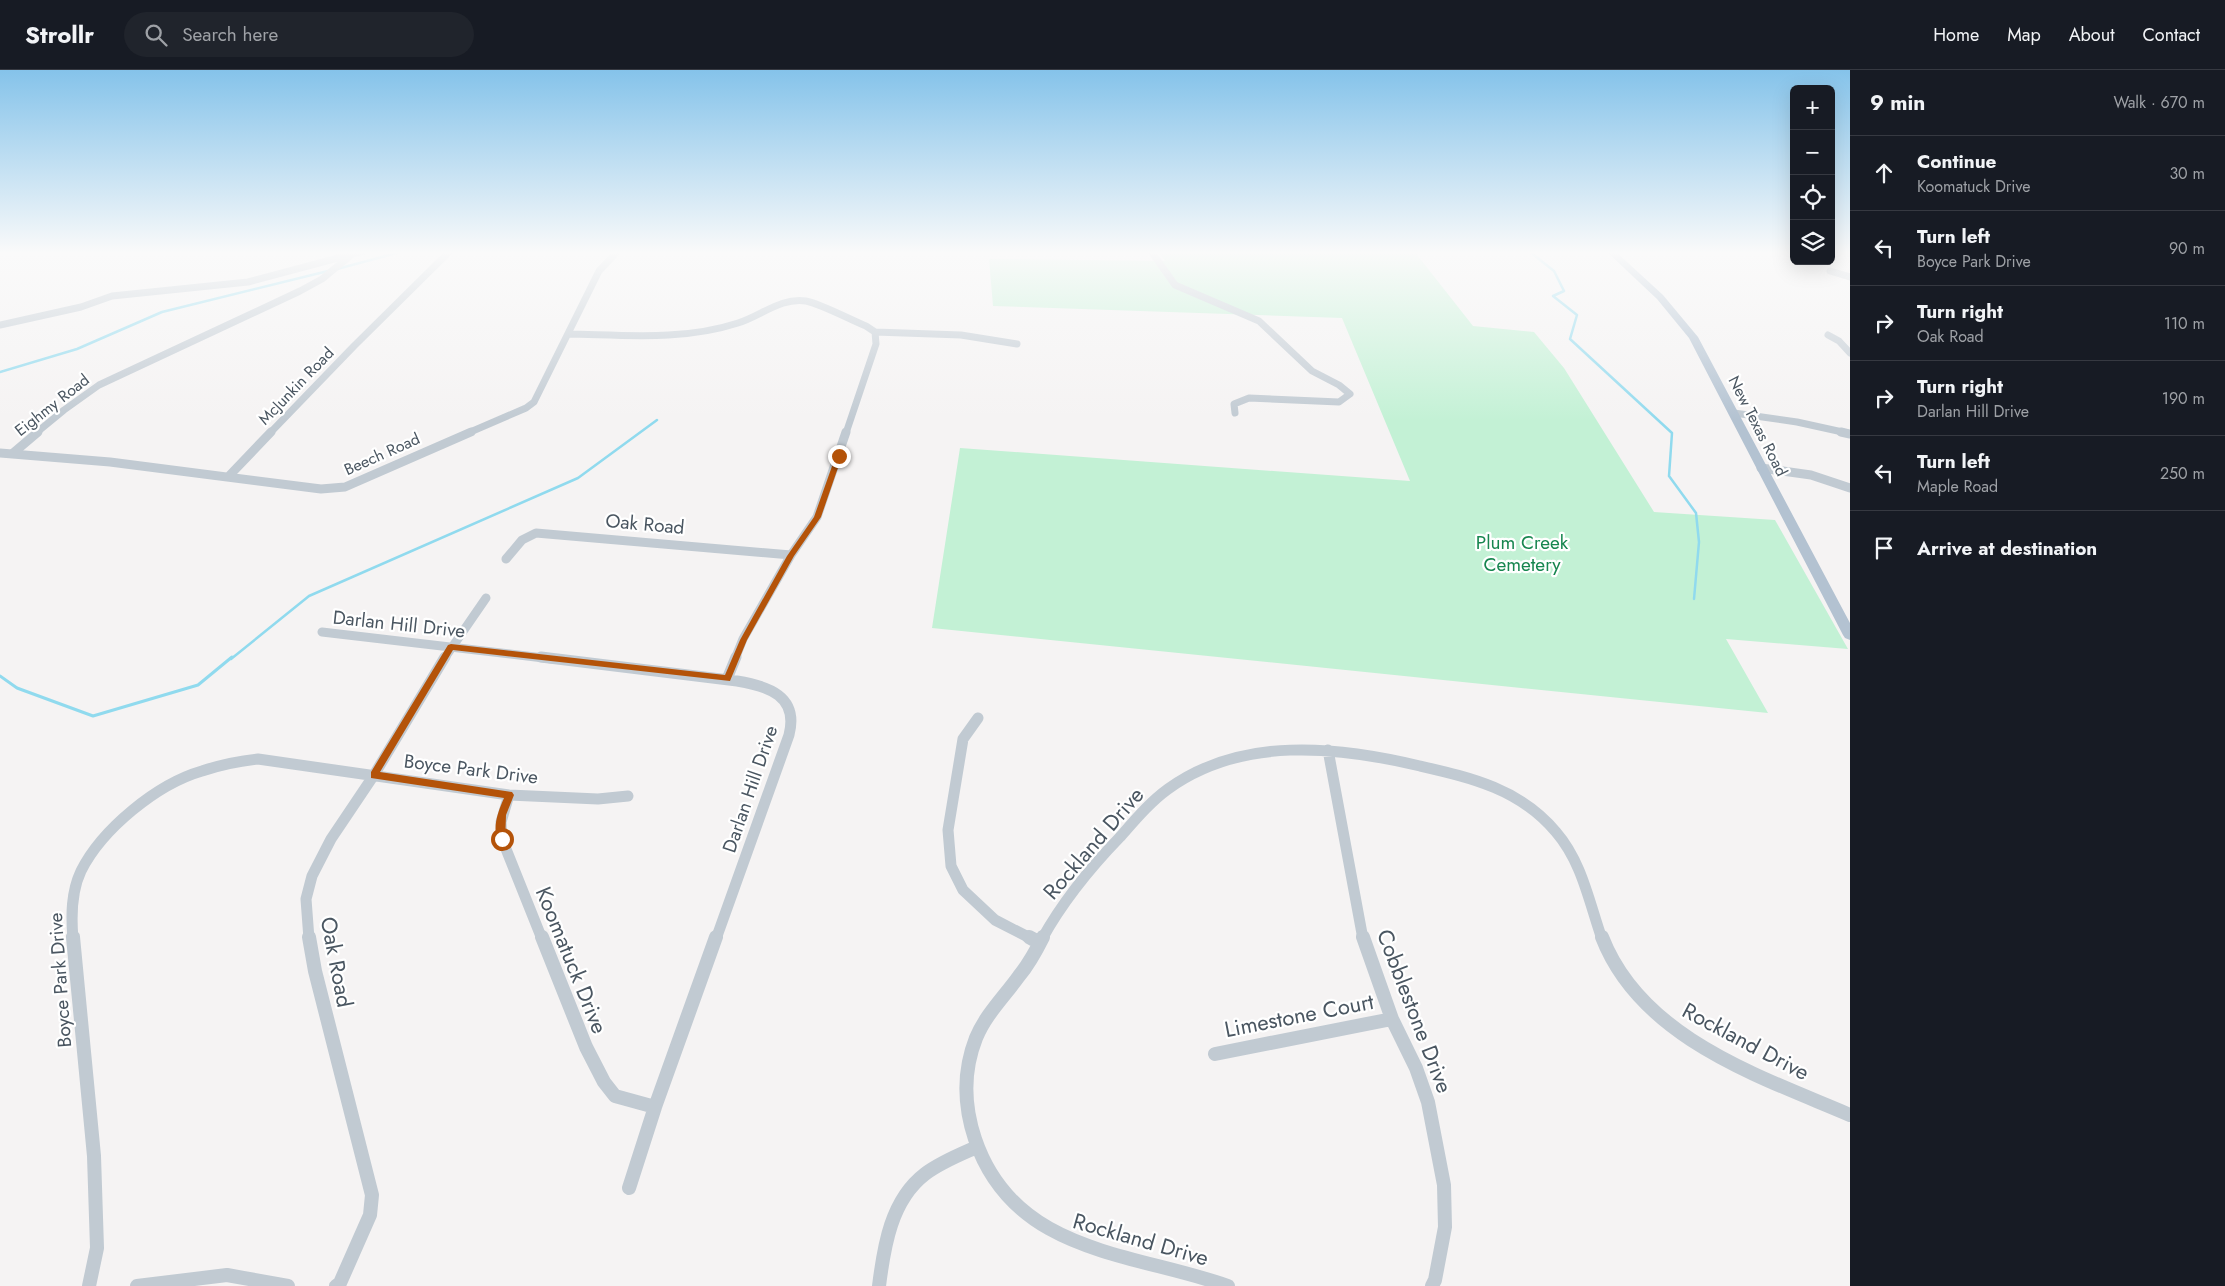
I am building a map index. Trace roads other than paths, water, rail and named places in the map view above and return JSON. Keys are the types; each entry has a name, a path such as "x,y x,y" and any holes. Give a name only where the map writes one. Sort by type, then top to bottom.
{"main road":[{"name":"New Texas Road","path":"1669,308 1693,337 1850,635"}],"street":[{"path":"0,325 82,308"},
{"name":"Eighmy Road","path":"12,454 64,410 99,385 264,308"},
{"name":"McJunkin Road","path":"228,477 393,308"},
{"name":"Beech Road","path":"0,453 110,462 321,489 345,488 418,454 526,408 534,402 581,308"},
{"path":"568,334 652,336 701,333 740,323 771,308"},
{"path":"820,308 866,326 874,332 961,335 1018,344"},
{"path":"1228,308 1259,321 1312,370 1339,385 1350,394 1339,402 1249,398 1234,404 1235,413"},
{"path":"728,678 744,640 791,556 817,517 876,344 874,332"},
{"path":"1828,335 1839,342 1850,353"},
{"path":"1734,413 1797,422 1850,434"},
{"path":"1761,468 1811,475 1850,488"},
{"name":"Oak Road","path":"506,559 517,544 527,536 536,533 791,556"},
{"name":"Oak Road","path":"338,1285 370,1215 372,1195 315,971 308,934 306,899 312,876 331,839 374,775 451,647 486,598"},
{"name":"Darlan Hill Drive","path":"322,632 728,678 765,686 786,702 792,722 784,750 655,1106 629,1188"},
{"path":"978,718 963,739 948,830 952,866 963,890 995,920 1040,943"},
{"name":"Rockland Drive","path":"1228,1286 1201,1276 1066,1240 1026,1214 1002,1189 977,1147 966,1100 969,1064 983,1022 1024,970 1066,900 1114,842 1163,793 1200,772 1234,758 1266,750 1328,750 1364,755 1496,786 1526,804 1551,826 1566,843 1577,864 1608,953 1625,979 1666,1022 1688,1038 1747,1070 1850,1115"},
{"name":"Cobblestone Drive","path":"1328,750 1364,944 1392,1019 1416,1068 1428,1102 1444,1185 1444,1227 1435,1280 1432,1286"},
{"name":"Boyce Park Drive","path":"89,1286 97,1248 94,1156 71,910 81,872 109,831 158,791 200,771 258,758 509,795 598,799 628,796"},
{"name":"Koomatuck Drive","path":"509,795 502,815 500,830 502,839 586,1047 604,1082 615,1096 655,1106"},
{"name":"Limestone Court","path":"1215,1054 1392,1019"},
{"path":"879,1286 881,1262 889,1231 897,1209 905,1195 919,1178 941,1163 977,1147"},
{"path":"137,1286 227,1275 288,1286"}],"waterway":[{"path":"0,372 77,349 162,312 179,308"},
{"path":"1568,308 1577,315 1570,339 1672,433 1669,476 1696,513 1699,542 1694,599"},
{"path":"231,659 309,596 578,478 657,420"},
{"path":"0,676 17,688 93,716 198,685 232,657"}],"park label":[{"name":"Plum Creek Cemetery","path":"1522,553"}]}
